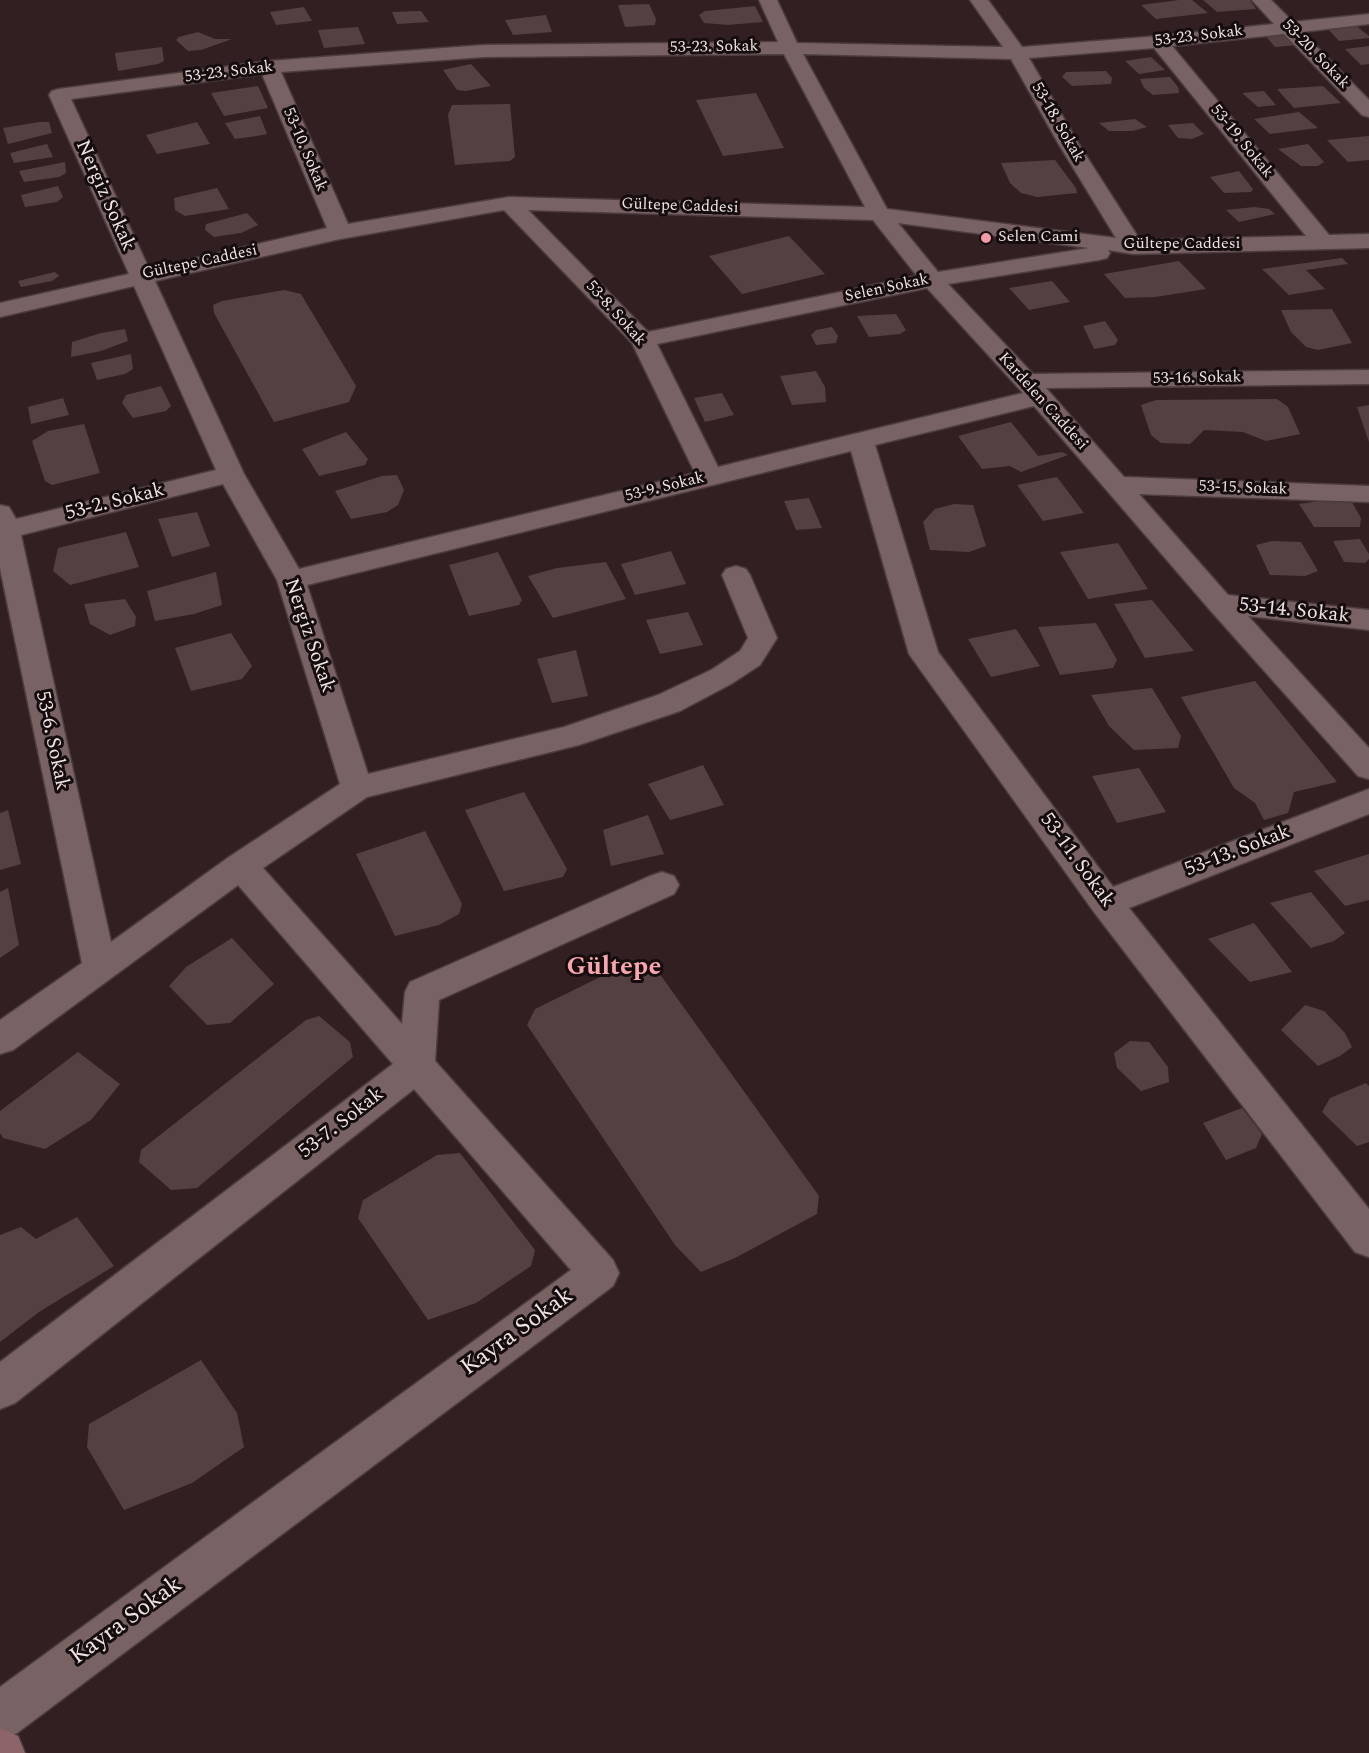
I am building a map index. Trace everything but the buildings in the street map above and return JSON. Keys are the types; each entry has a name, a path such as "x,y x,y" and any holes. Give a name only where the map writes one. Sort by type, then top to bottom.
{"street":[{"name":"Kardelen Caddesi","path":"768,0 790,48 879,214 932,280 1369,768"},
{"name":"53-18. Sokak","path":"979,0 1017,54 1068,143 1133,248"},
{"name":"53-20. Sokak","path":"1261,0 1369,111"},
{"name":"53-23. Sokak","path":"59,95 269,67 484,51 790,48 1017,54 1159,42 1369,19"},
{"name":"53-19. Sokak","path":"1159,42 1323,242"},
{"name":"53-10. Sokak","path":"269,67 340,232"},
{"name":"Nergiz Sokak","path":"59,95 231,474 291,580 357,788"},
{"name":"Gültepe Caddesi","path":"0,310 140,276 340,232 509,203 879,214 1133,248 1369,241"},
{"name":"53-8. Sokak","path":"509,203 643,340 710,477"},
{"name":"Selen Sokak","path":"643,340 932,280 1133,248"},
{"name":"53-16. Sokak","path":"1032,389 1369,377"},
{"name":"53-9. Sokak","path":"291,580 861,441 1032,389"},
{"name":"53-11. Sokak","path":"861,441 924,654 1106,903 1369,1239"},
{"name":"53-2. Sokak","path":"2,525 231,474"},
{"name":"53-15. Sokak","path":"1116,485 1369,494"},
{"name":"53-6. Sokak","path":"2,525 100,969"},
{"path":"0,1039 241,866 357,788 568,737 669,703 721,677 750,658 763,638 736,575"},
{"name":"53-14. Sokak","path":"1220,603 1369,620"},
{"name":"53-13. Sokak","path":"1106,903 1369,801"},
{"name":"Kayra Sokak","path":"0,1716 599,1273 241,866"},
{"path":"417,1066 422,992 662,885"},
{"name":"53-7. Sokak","path":"0,1388 417,1066"}],"place":[{"name":"Selen Cami","path":"986,238"}],"district":[{"name":"Gültepe","path":"614,969"}]}
